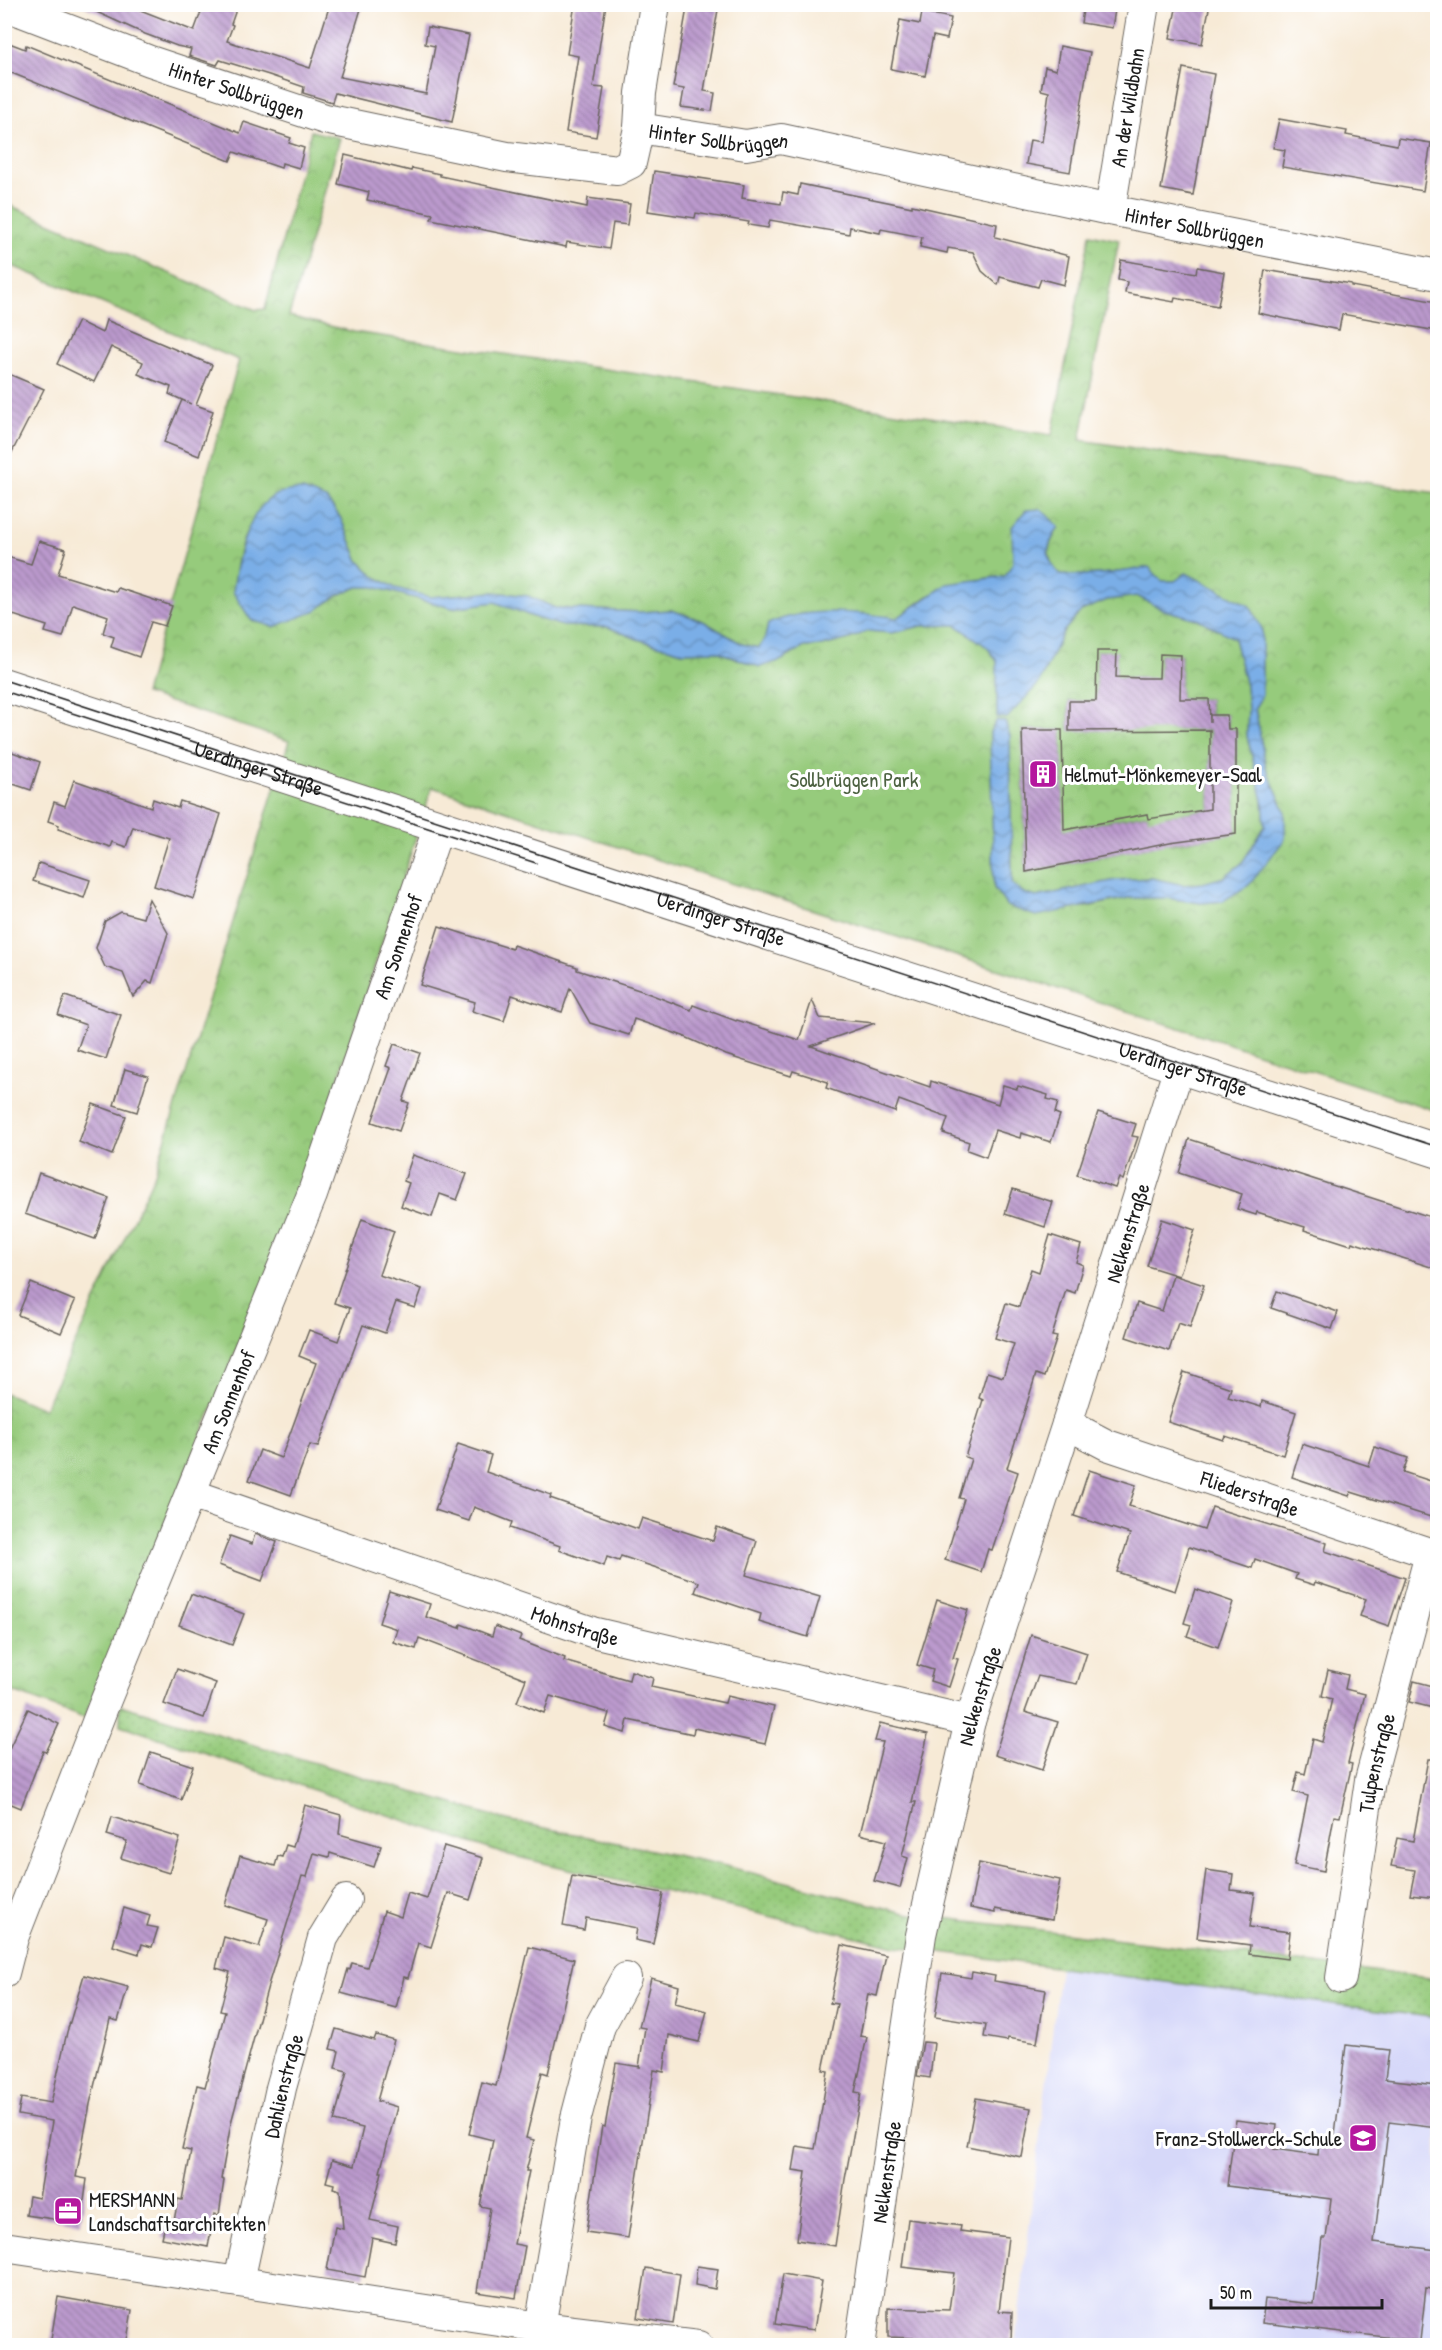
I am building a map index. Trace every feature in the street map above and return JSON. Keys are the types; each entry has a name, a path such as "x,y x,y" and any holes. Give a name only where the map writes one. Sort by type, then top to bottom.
{"main road":[{"name":"Uerdinger Straße","path":"4,685 1437,1151"}],"street":[{"path":"639,128 641,93 655,4"},
{"name":"An der Wildbahn","path":"1110,210 1144,4"},
{"name":"Hinter Sollbrüggen","path":"4,5 150,61 325,119 507,157 617,170 631,163 639,128 746,146 781,139 1110,210 1437,275"},
{"name":"Am Sonnenhof","path":"4,1973 13,1938 86,1751 312,1195 439,826"},
{"name":"Nelkenstraße","path":"860,2346 921,1935 970,1721 1067,1424 1179,1066"},
{"name":"Fliederstraße","path":"1067,1424 1107,1445 1434,1555"},
{"name":"Mohnstraße","path":"191,1494 592,1632 970,1721"},
{"name":"Tulpenstraße","path":"1341,1978 1370,1780 1434,1555"},
{"name":"Dahlienstraße","path":"239,2281 281,2088 314,1970 324,1938 346,1900"},
{"path":"540,2327 576,2118 600,2026 626,1978"},
{"path":"4,2247 540,2327 698,2346"}],"shaded area":[{"path":"1060,1968 1437,2018 1437,2340 1357,2346 1015,2346"}],"green space":[{"name":"Sollbrüggen Park","path":"311,131 340,138 289,316 354,332 1052,435 1090,234 1119,240 1080,440 1437,493 1437,1111 432,787 302,1192 84,1718 5,1689 5,1393 44,1409 154,1176 289,741 145,694 239,360 5,263 4,203 256,310 265,309","holes":["282,492 326,499 340,517 359,561 374,576 395,588 430,597 494,592 528,596 555,608 641,612 671,610 703,621 742,644 759,648 765,638 768,624 847,615 897,618 928,596 987,578 1006,576 1013,563 1059,527 1049,546 1049,557 1060,575 1104,574 1149,568 1161,581 1175,581 1262,629 1262,695 1255,708 1266,768 1285,811 1223,901 1201,903 1167,898 1128,898 1087,907 1007,906 994,888 990,732 997,720 1010,736 1012,884 1024,893 1036,897 1116,880 1152,878 1183,885 1204,883 1224,877 1242,863 1265,826 1263,800 1247,736 1246,686 1234,638 1200,620 1164,610 1137,596 1107,600 1081,611 1063,632 1039,683 1006,718 997,716 997,661 987,647 956,625 921,626 892,633 868,631 822,646 804,647 782,660 760,667 716,651 682,652 637,639 608,627 563,626 495,602 452,608 374,587 358,587 338,595 315,611 233,592 245,535 259,511","1097,651 1116,652 1116,677 1159,679 1160,654 1181,655 1180,699 1209,699 1210,715 1227,715 1228,729 1236,730 1236,833 1170,844 1166,816 1210,809 1210,730 1069,729 1069,701 1096,701","1022,730 1062,730 1063,819 1038,844 1079,827 1147,814 1153,846 1026,872"]},
{"path":"120,1705 507,1820 718,1864 904,1913 1437,1979 1437,2018 895,1946 501,1853 120,1725"}],"water":[{"path":"303,490 326,499 340,517 359,561 374,576 395,588 430,597 494,592 528,596 555,608 641,612 671,610 703,621 742,644 759,648 765,638 768,624 783,618 831,612 897,618 947,584 1005,576 1013,563 1012,527 1026,510 1041,509 1059,527 1051,540 1048,551 1051,562 1060,575 1104,574 1149,567 1162,581 1175,581 1186,573 1250,606 1262,629 1262,695 1255,708 1266,768 1285,811 1285,839 1249,885 1223,901 1201,903 1167,898 1128,898 1036,916 1007,906 994,888 990,732 997,720 1005,722 1010,736 1012,884 1024,893 1036,897 1116,880 1152,878 1183,885 1203,883 1224,877 1242,863 1265,826 1263,800 1247,736 1246,686 1234,638 1200,620 1164,610 1137,596 1107,600 1081,611 1063,632 1039,683 1007,718 997,717 997,661 987,647 956,625 921,626 892,633 868,631 822,646 804,647 782,660 760,667 716,651 682,652 637,639 608,627 563,626 495,602 452,608 374,587 358,587 338,595 315,611 274,627 251,620 233,592 237,564 246,533 261,507 271,498 284,492"}],"building":[{"path":"79,4 125,4 194,31 204,4 238,4 227,41 310,68 330,4 348,4 361,9 340,77 426,94 435,46 425,44 428,27 469,35 452,122 335,93 332,102 303,93 304,87 269,75 220,60 217,65 189,56 191,49 145,34"},
{"path":"575,4 606,4 593,87 604,88 596,137 566,132 578,56 567,54"},
{"path":"698,4 719,4 704,91 715,93 712,111 681,107 684,89 673,87 687,8 696,10"},
{"path":"1084,4 1116,4 1112,28 1081,23"},
{"path":"1177,4 1210,4 1202,44 1170,38"},
{"path":"922,12 951,18 947,39 933,36 925,76 891,69 900,20 920,24"},
{"path":"4,41 25,49 26,45 240,133 244,122 291,138 289,143 304,148 299,168 282,163 281,168 234,152 230,161 4,70"},
{"path":"1060,46 1090,52 1070,172 1026,164 1030,140 1042,142 1049,92 1041,90 1045,67 1056,70"},
{"path":"1183,68 1214,74 1193,195 1161,189"},
{"path":"1279,119 1347,131 1346,135 1397,145 1398,138 1431,143 1423,191 1282,167 1285,150 1273,148"},
{"path":"345,155 587,207 588,198 630,204 627,225 613,223 609,249 567,242 566,247 431,219 433,214 367,200 369,192 338,184"},
{"path":"654,171 744,185 742,198 781,204 783,192 798,195 800,184 997,224 995,237 1069,256 1064,285 1041,279 1038,287 1000,277 998,285 982,271 973,252 948,248 947,253 920,247 922,237 881,229 880,233 850,227 849,234 770,220 768,228 748,225 749,222 696,213 695,218 648,211"},
{"path":"1121,260 1196,273 1197,267 1224,272 1218,306 1175,298 1174,302 1125,293 1127,282 1118,280"},
{"path":"1265,270 1351,284 1351,286 1437,302 1437,331 1342,314 1339,330 1258,313"},
{"path":"106,320 212,365 196,405 213,411 199,456 164,442 182,400 191,404 169,394 171,387 138,374 143,362 111,347 94,382 57,364 78,321 102,333"},
{"path":"4,372 44,389 4,468"},
{"path":"39,541 66,549 58,574 116,592 118,588 172,606 165,626 151,622 139,657 111,647 114,637 103,633 108,616 73,604 63,637 45,632 47,626 4,612 4,556 31,564"},
{"path":"1097,651 1117,651 1116,677 1159,678 1160,654 1181,655 1180,699 1209,699 1210,722 1210,715 1227,715 1228,729 1236,729 1236,834 1170,843 1026,872 1022,730 1062,730 1064,830 1147,814 1148,819 1210,809 1210,730 1069,731 1069,701 1096,701"},
{"path":"4,749 40,762 31,790 4,781"},
{"path":"74,780 151,807 153,799 178,808 180,801 221,814 194,899 154,886 169,838 133,827 126,847 112,842 110,847 58,829 59,825 48,821 54,802 65,806"},
{"path":"39,863 90,880 84,898 33,881"},
{"path":"149,899 168,933 152,983 147,981 133,997 123,973 105,967 96,948 105,921 121,912 143,918"},
{"path":"439,926 512,949 513,945 691,1010 693,1005 799,1040 812,1000 820,1018 875,1023 811,1046 930,1087 931,1081 998,1104 1003,1085 1017,1089 1018,1086 1048,1095 1047,1099 1058,1102 1055,1113 1060,1115 1051,1142 1021,1133 1020,1138 995,1130 986,1157 967,1150 969,1142 943,1133 948,1118 899,1100 895,1112 826,1088 828,1082 793,1071 791,1076 726,1055 683,1036 634,1019 629,1035 590,1023 570,988 562,1012 512,995 504,1021 472,1011 475,1002 420,985"},
{"path":"65,996 121,1015 106,1059 77,1050 86,1025 58,1015"},
{"path":"394,1044 420,1053 403,1101 409,1103 399,1131 372,1122 391,1068 386,1066"},
{"path":"125,1069 148,1076 137,1112 114,1105"},
{"path":"93,1104 126,1116 112,1155 79,1142"},
{"path":"1098,1112 1136,1124 1132,1136 1138,1137 1123,1180 1119,1178 1115,1188 1077,1175"},
{"path":"1189,1139 1437,1219 1437,1269 1352,1242 1351,1245 1257,1212 1256,1215 1237,1209 1242,1194 1179,1173"},
{"path":"413,1155 467,1174 457,1200 440,1194 432,1217 401,1206 409,1183 404,1181"},
{"path":"39,1173 109,1198 95,1239 25,1214"},
{"path":"1013,1189 1053,1202 1045,1227 1005,1214"},
{"path":"362,1219 394,1231 379,1275 422,1289 415,1308 396,1302 385,1333 363,1325 318,1447 310,1445 291,1495 249,1480 260,1450 281,1458 316,1363 299,1356 309,1330 338,1341 350,1308 334,1303"},
{"path":"1162,1219 1195,1230 1179,1276 1147,1266"},
{"path":"1050,1235 1081,1245 1076,1262 1083,1265 1075,1293 1066,1290 1052,1336 1057,1337 1044,1377 1036,1374 1007,1468 1018,1472 992,1550 988,1549 981,1572 945,1560 964,1499 959,1498 971,1459 965,1457 983,1400 979,1398 987,1372 1003,1377 1014,1344 995,1338 1006,1303 1019,1307 1031,1269 1039,1272"},
{"path":"1173,1275 1204,1285 1190,1327 1178,1323 1169,1351 1126,1337 1137,1303 1162,1311"},
{"path":"31,1283 75,1301 61,1333 18,1315"},
{"path":"1277,1291 1338,1312 1332,1329 1271,1308"},
{"path":"1184,1372 1231,1388 1228,1397 1261,1407 1262,1401 1296,1412 1283,1455 1225,1436 1223,1440 1168,1422"},
{"path":"458,1444 491,1455 486,1472 551,1495 550,1498 638,1529 642,1518 713,1541 717,1527 757,1541 746,1575 820,1597 808,1637 759,1622 761,1614 695,1592 699,1582 621,1556 619,1561 607,1557 604,1566 559,1550 560,1546 510,1528 512,1522 474,1507 469,1521 435,1510"},
{"path":"1302,1444 1369,1466 1375,1447 1408,1458 1403,1472 1437,1483 1437,1519 1351,1492 1349,1496 1292,1477"},
{"path":"1089,1470 1136,1485 1129,1506 1204,1530 1212,1507 1327,1543 1325,1551 1405,1578 1389,1626 1360,1616 1366,1599 1315,1582 1314,1585 1295,1579 1297,1574 1255,1559 1252,1568 1189,1547 1175,1591 1117,1572 1130,1534 1074,1516"},
{"path":"255,1534 277,1542 262,1581 219,1565 230,1536 252,1544"},
{"path":"1195,1589 1233,1602 1218,1647 1187,1636 1191,1625 1184,1623"},
{"path":"389,1591 430,1604 426,1617 460,1628 461,1624 492,1636 495,1626 521,1636 519,1640 565,1658 564,1661 629,1680 631,1671 653,1678 651,1687 725,1703 727,1696 774,1707 765,1744 694,1728 693,1734 628,1720 625,1733 605,1727 609,1713 550,1696 544,1713 517,1702 526,1679 419,1638 416,1649 393,1642 397,1629 379,1623"},
{"path":"191,1594 244,1614 232,1645 179,1625"},
{"path":"937,1600 968,1610 953,1658 958,1659 949,1687 930,1681 933,1670 917,1665"},
{"path":"1031,1635 1087,1653 1077,1684 1038,1676 1025,1712 1058,1722 1042,1770 995,1755"},
{"path":"177,1669 216,1683 204,1718 164,1704"},
{"path":"1328,1670 1348,1675 1345,1689 1365,1694 1348,1763 1352,1764 1340,1817 1334,1816 1324,1871 1294,1865 1308,1796 1293,1792 1298,1772 1305,1774 1313,1739 1322,1742 1332,1699 1322,1696"},
{"path":"1414,1681 1437,1687 1433,1708 1409,1702"},
{"path":"28,1709 59,1724 46,1752 43,1751 21,1808 4,1801 4,1759"},
{"path":"880,1723 928,1734 912,1802 916,1802 902,1856 908,1858 900,1888 874,1881 886,1841 860,1834 883,1742 875,1741"},
{"path":"151,1752 193,1766 181,1800 140,1785"},
{"path":"1428,1759 1437,1759 1437,1898 1410,1895 1415,1870 1391,1866 1397,1838 1413,1841"},
{"path":"305,1805 341,1815 339,1834 381,1846 374,1867 330,1853 329,1857 314,1853 307,1877 302,1876 269,1982 231,2123 221,2179 224,2180 219,2215 214,2214 208,2247 162,2238 166,2220 174,2221 178,2199 182,2200 191,2151 182,2149 197,2085 205,2087 225,2012 220,2011 230,1972 216,1968 224,1937 259,1947 268,1919 225,1905 240,1856 275,1866 278,1856 282,1857 286,1845 293,1847"},
{"path":"112,1817 180,1838 169,1873 121,1858 127,1841 107,1835"},
{"path":"444,1846 483,1858 470,1900 448,1893 431,1947 418,1943 408,1978 404,1977 396,2008 341,1993 352,1963 367,1967 384,1911 401,1917 408,1893 427,1899"},
{"path":"979,1863 1060,1880 1052,1920 995,1909 995,1913 970,1908"},
{"path":"1206,1870 1233,1874 1231,1890 1255,1893 1250,1927 1290,1932 1287,1959 1249,1954 1250,1945 1197,1938"},
{"path":"572,1876 663,1893 653,1944 635,1940 637,1928 586,1918 584,1930 563,1926"},
{"path":"124,1908 150,1916 147,1926 158,1928 152,1947 142,1944 139,1954 113,1946"},
{"path":"842,1945 886,1955 877,1996 868,1994 860,2036 867,2037 855,2092 861,2093 835,2246 797,2240 806,2172 793,2170 797,2146 815,2149 828,2071 823,2070 837,2004 830,2003"},
{"path":"529,1947 574,1959 548,2074 542,2072 526,2138 534,2140 526,2171 529,2171 514,2244 525,2246 516,2298 477,2292 490,2208 480,2206 493,2140 469,2134 482,2082 496,2086"},
{"path":"972,1972 995,1976 994,1981 1046,1990 1037,2043 984,2037 986,2025 935,2017 942,1973 971,1978"},
{"path":"84,1975 128,1987 118,2021 110,2019 90,2104 76,2177 87,2179 81,2223 26,2215 29,2196 39,2198 52,2121 18,2115 21,2098 51,2103 67,2032"},
{"path":"651,1978 679,1986 675,2003 707,2011 699,2042 669,2035 664,2072 654,2070 628,2238 586,2232 602,2126 605,2127 616,2063 639,2067 645,2028 639,2027"},
{"path":"336,2029 374,2040 376,2035 394,2040 377,2101 397,2107 370,2220 398,2226 395,2243 372,2238 365,2277 327,2270 335,2227 343,2229 340,2190 333,2188 334,2184 326,2182 332,2160 354,2166 363,2128 334,2121 347,2071 335,2068 339,2051 330,2049"},
{"path":"923,2042 934,2043 930,2078 917,2076"},
{"path":"1346,2045 1389,2050 1385,2079 1437,2085 1437,2128 1389,2122 1374,2242 1437,2250 1437,2290 1426,2288 1420,2341 1262,2323 1265,2299 1314,2304 1322,2238 1326,2238 1331,2199 1227,2186 1236,2120 1277,2125 1274,2149 1318,2155 1319,2140 1334,2142"},
{"path":"976,2098 1031,2108 1022,2157 967,2146"},
{"path":"908,2219 961,2226 960,2231 1008,2237 999,2311 1012,2312 1011,2342 888,2337 888,2308 949,2310 954,2273 902,2267"},
{"path":"697,2266 718,2269 715,2289 695,2285"},
{"path":"646,2268 680,2274 673,2324 638,2318"},
{"path":"783,2274 822,2281 814,2330 775,2324"},
{"path":"58,2297 132,2310 126,2346 50,2346"}],"tram line":[{"path":"4,680 1438,1147"},
{"path":"4,691 536,863"}],"place":[{"name":"Helmut-Mönkemeyer-Saal","path":"1043,774"},
{"name":"Franz-Stollwerck-Schule","path":"1363,2138"},
{"name":"MERSMANN Landschaftsarchitekten","path":"68,2211"}]}
